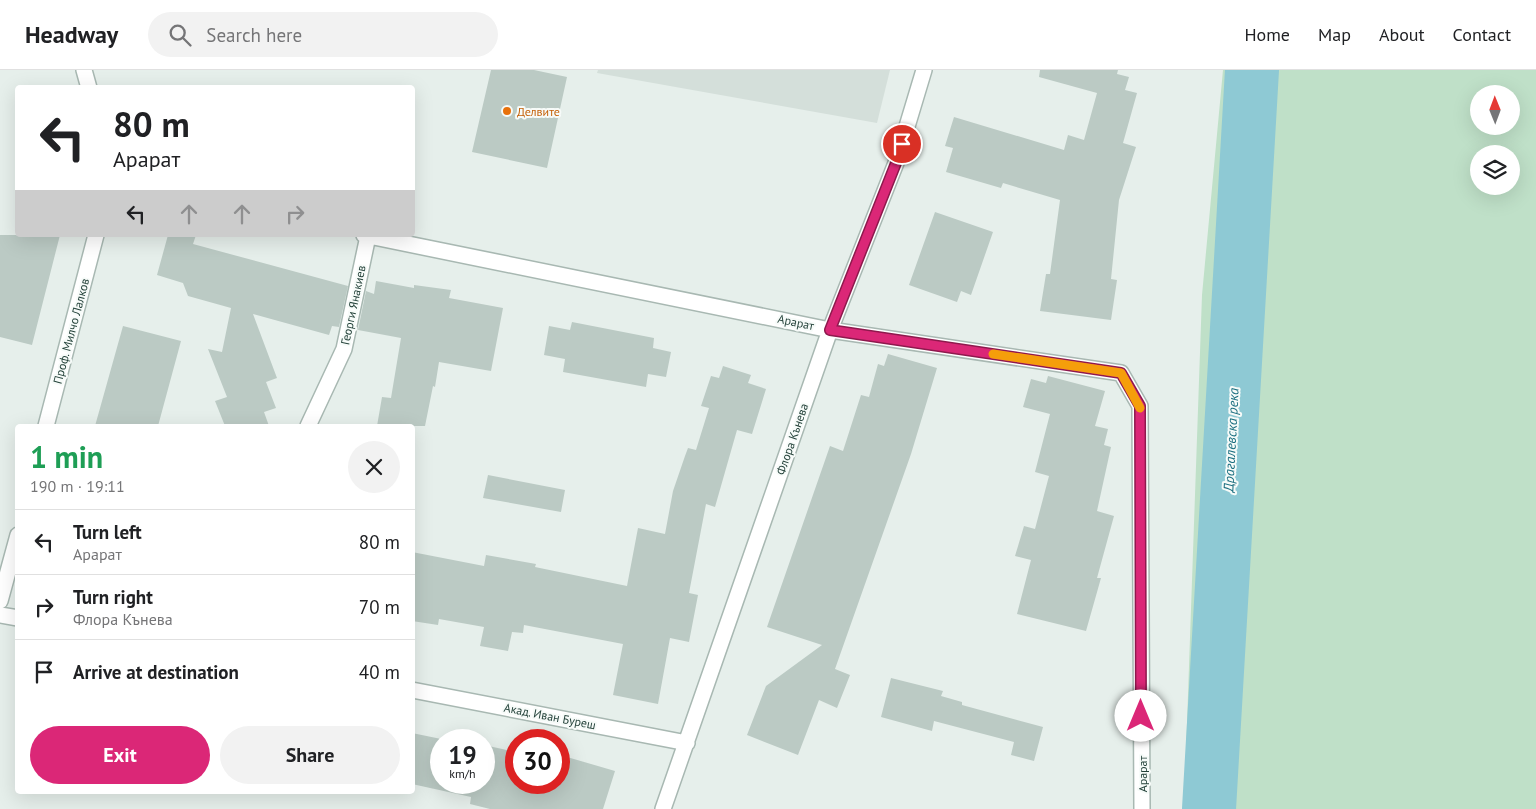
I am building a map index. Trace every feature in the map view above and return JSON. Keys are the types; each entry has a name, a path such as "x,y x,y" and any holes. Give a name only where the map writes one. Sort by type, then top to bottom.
{"street":[{"path":"84,70 88,85"},
{"name":"Флора Кънева","path":"663,809 830,330 896,163 924,70"},
{"name":"Проф. Милчо Лалков","path":"47,424 95,237"},
{"name":"Георги Янакиев","path":"309,424 344,349 366,237"},
{"name":"Арарат","path":"376,237 830,330 1121,373 1140,406 1142,809"},
{"path":"0,602 15,546"},
{"path":"0,614 15,617"},
{"name":"Акад. Иван Буреш","path":"415,691 687,743"}],"shaded area":[{"path":"598,70 890,70 877,123 597,73"}],"green space":[{"path":"1223,70 1536,70 1536,809 1184,809 1202,295"}],"building":[{"path":"491,70 534,70 567,77 547,168 472,152"},
{"path":"1040,70 1118,70 1117,74 1129,77 1125,90 1137,93 1123,143 1136,147 1119,200 1111,279 1117,280 1111,320 1040,311 1046,274 1050,274 1060,200 1003,183 1001,188 946,172 953,148 945,146 954,117 1064,150 1068,135 1084,140 1097,93 1039,77"},
{"path":"935,212 993,232 971,295 961,291 957,302 909,285"},
{"path":"0,235 59,237 32,345 0,337"},
{"path":"167,237 195,237 193,244 348,286 339,327 332,326 329,335 253,314 277,378 266,382 276,408 264,412 268,424 224,424 215,401 227,397 208,349 222,352 231,308 188,296 183,283 157,275"},
{"path":"376,281 414,288 414,285 451,290 449,298 503,308 491,371 439,362 425,426 415,426 415,424 377,424 382,397 391,398 401,338 358,330 366,291 374,294"},
{"path":"572,322 654,338 653,348 671,352 666,377 648,374 646,387 563,372 565,359 544,355 549,326 570,330"},
{"path":"123,326 181,341 159,424 96,424"},
{"path":"888,354 937,368 911,454 835,669 850,675 837,708 819,700 798,755 747,735 766,686 822,645 767,627 830,446 843,451 861,395 869,397 878,364 884,366"},
{"path":"723,366 751,375 748,383 766,389 752,434 737,430 715,507 706,504 689,593 698,595 689,642 670,638 658,704 613,695 623,644 524,625 523,633 512,632 508,651 480,646 484,627 439,619 438,625 415,621 415,553 484,566 486,555 536,564 535,567 627,586 638,528 665,534 673,491 685,456 688,448 696,450 709,408 701,406 711,376 719,378"},
{"path":"1048,376 1105,391 1095,426 1108,429 1104,445 1111,447 1097,511 1114,516 1097,578 1101,578 1086,631 1017,614 1031,560 1015,556 1024,526 1035,529 1049,476 1035,472 1050,414 1023,407 1031,379 1046,383"},
{"path":"488,475 565,490 561,512 483,498"},
{"path":"891,678 943,691 941,696 962,702 962,705 1043,727 1034,761 1011,755 1014,742 934,721 932,731 881,717"},
{"path":"415,734 430,737 430,788 415,785"},
{"path":"495,747 505,750 505,794 570,794 570,758 615,771 603,809 490,809 470,804 471,797 457,794 495,794"}],"waterway":[{"name":"Драгалевска река","path":"1209,809 1252,70"}],"slow traffic":[{"path":"993,354 1121,373 1140,408"}],"place":[{"name":"Делвите","path":"507,111"}],"route":[{"path":"902,144 830,330 1121,373 1140,406 1141,716"}]}
